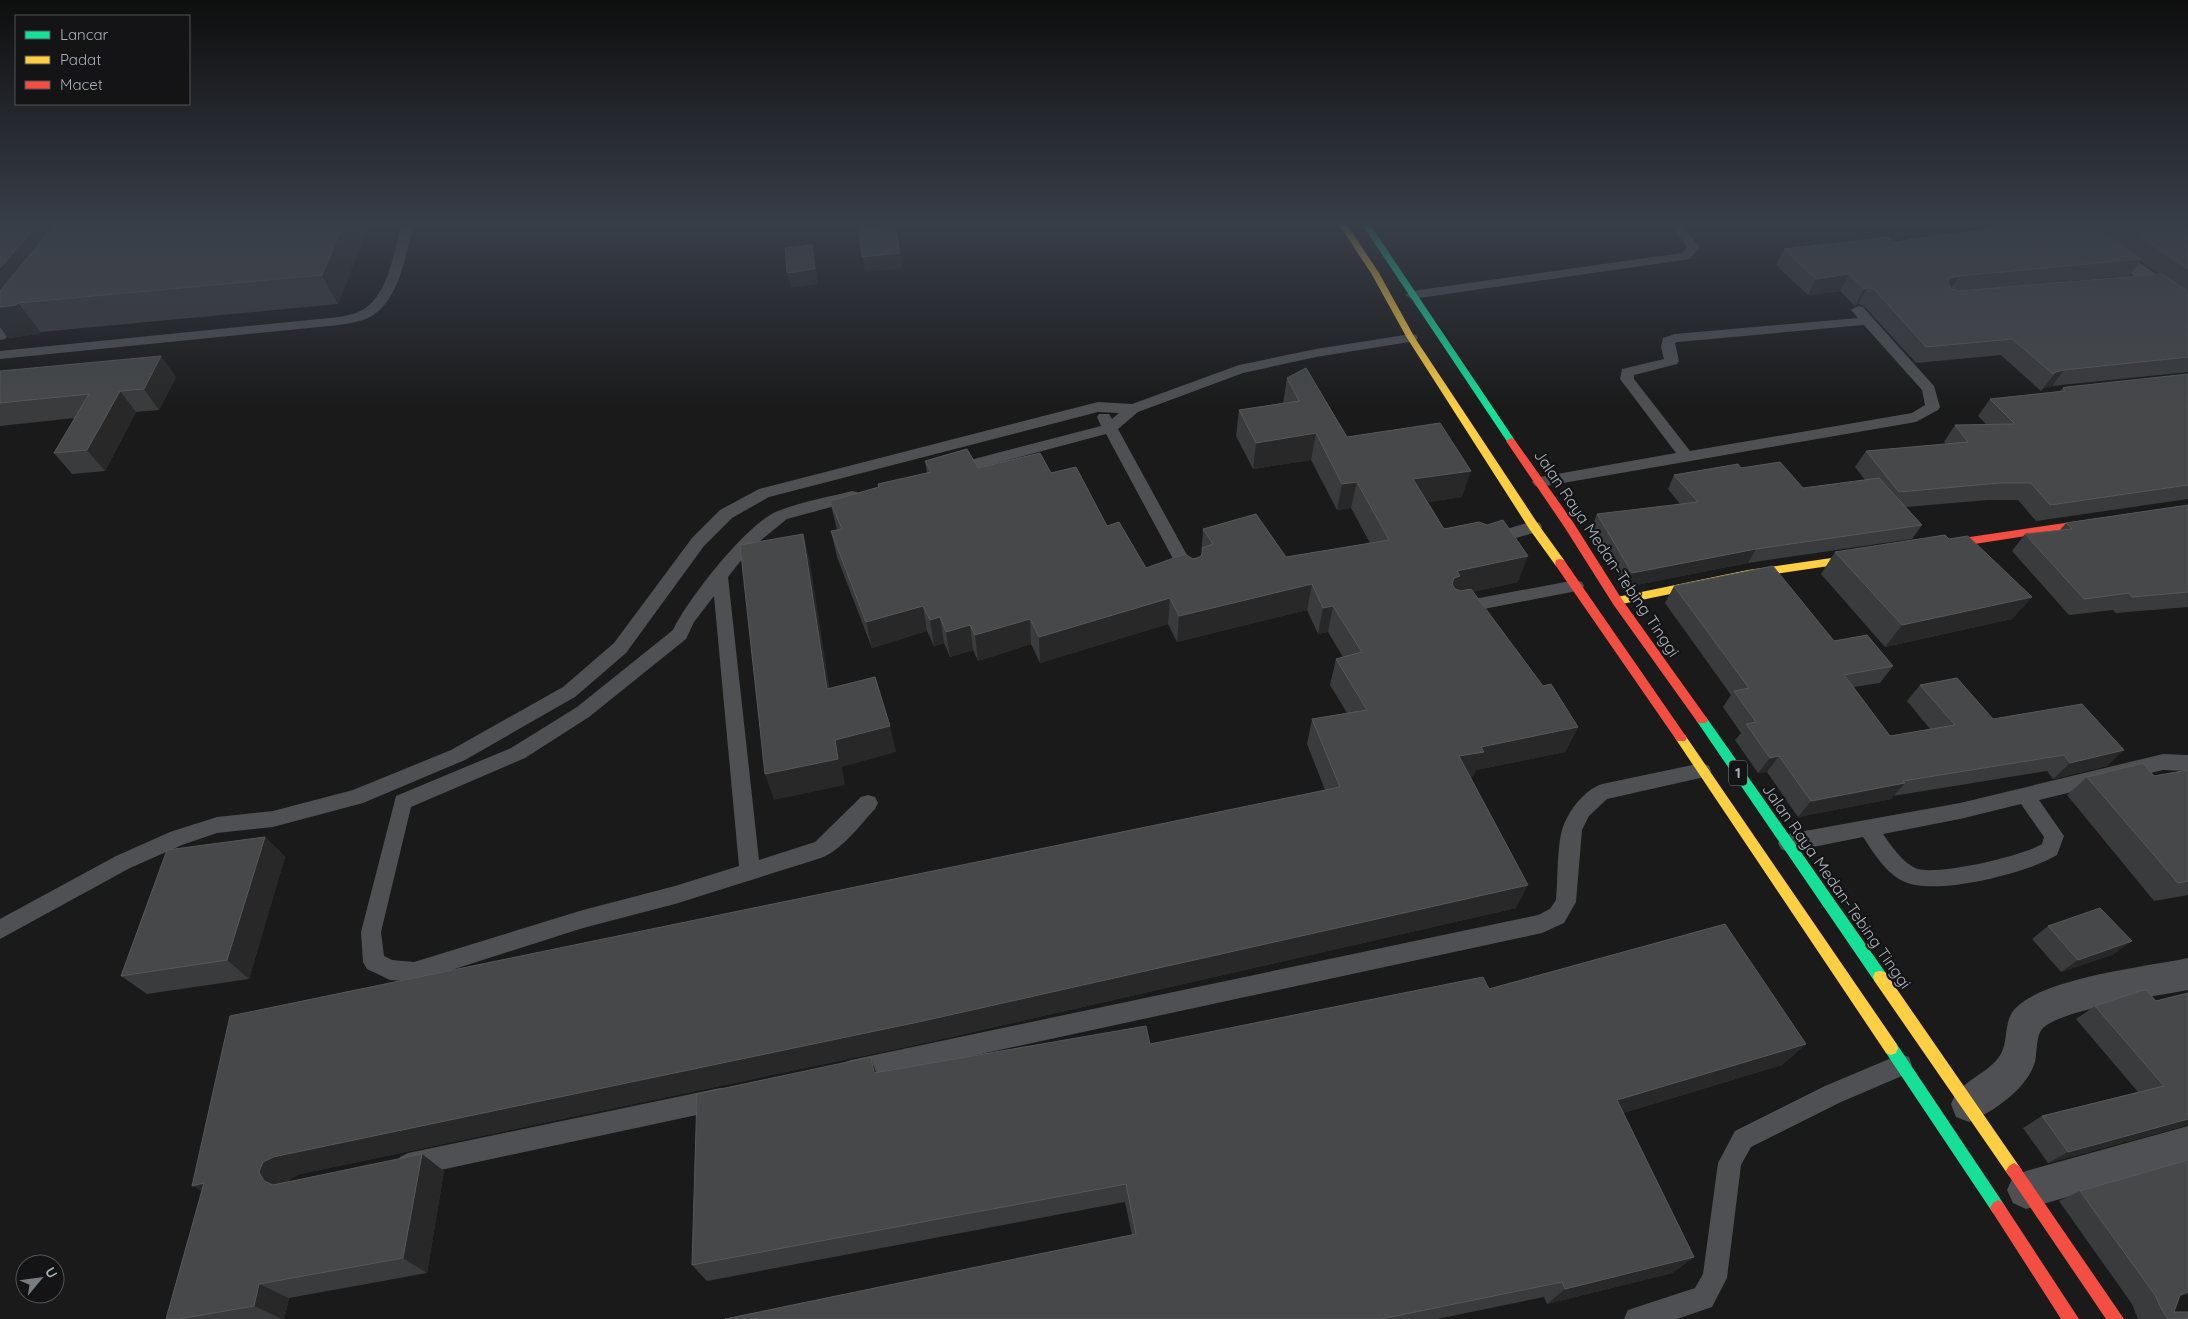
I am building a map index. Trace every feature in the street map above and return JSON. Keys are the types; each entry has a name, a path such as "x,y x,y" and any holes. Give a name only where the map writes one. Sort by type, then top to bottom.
{"main road":[{"name":"1","path":"1381,285 1411,338 1534,527 1941,1122 2071,1319"},
{"name":"Jalan Raya Medan-Tebing Tinggi","path":"1405,285 1540,482 1617,601 1788,843 2116,1319"},
{"path":"1924,548 2110,520"},
{"path":"1617,601 1748,574 1875,555"}],"street":[{"path":"2160,285 2188,304"},
{"path":"1969,1104 2004,1078 2018,1063 2024,1022 2043,1007 2083,994 2188,974"},
{"path":"2026,1190 2188,1144"}],"lane":[{"path":"0,355 339,321 374,309 388,285"},
{"path":"1412,295 1485,285"},
{"path":"0,336 29,300"},
{"path":"1540,482 1916,418 1933,407 1930,389 1858,310"},
{"path":"1686,456 1627,379 1627,372 1672,361 1668,341 1676,338 1868,321"},
{"path":"936,474 1110,428 1133,409 1239,369 1316,353 1411,338"},
{"path":"0,930 123,862 177,838 217,825 273,819 356,797 458,755 551,702 568,692 620,648 698,542 726,514 764,493 1098,407 1133,409"},
{"path":"1098,407 1191,577"},
{"path":"868,492 782,515 744,545 686,619 680,634 583,712 518,753 403,802 371,932 374,962 390,970 414,972 583,919 675,895 750,872 821,849 868,803"},
{"path":"764,493 782,515"},
{"path":"1478,543 1534,527"},
{"path":"720,576 750,872"},
{"path":"1453,609 1576,586"},
{"path":"1788,843 1960,811 2163,762 2188,763"},
{"path":"828,1076 1542,924 1556,916 1566,902 1572,830 1582,810 1602,792 1702,771"},
{"path":"1866,827 1900,868 1912,877 1935,879 2037,857 2050,850 2054,836 2026,796"},
{"path":"1637,1319 1703,1298 1715,1278 1730,1163 1743,1139 1833,1094 1901,1065"},
{"path":"388,1170 740,1095"}],"building":[{"path":"5,285 218,285 18,303 16,305 0,307 0,291"},
{"path":"1860,285 1949,285 1951,289 1959,291 2036,285 2178,285 2188,291 2188,336 2186,337 2188,338 2188,357 2064,370 2053,374 2012,339 1926,347 1874,289 1864,289"},
{"path":"161,356 144,389 120,391 87,450 54,453 89,394 0,403 0,371"},
{"path":"1306,368 1347,437 1440,423 1471,471 1413,479 1444,529 1479,522 1487,525 1503,520 1528,556 1457,571 1460,576 1454,578 1452,584 1455,589 1461,591 1471,589 1543,686 1551,684 1578,727 1481,747 1484,752 1459,756 1528,885 923,1021 273,1157 263,1162 259,1172 264,1181 273,1185 422,1154 403,1258 259,1284 254,1306 179,1319 166,1319 204,1183 192,1186 230,1016 1340,787 1312,719 1367,710 1336,659 1362,652 1333,606 1323,608 1312,584 1179,616 1170,598 1039,637 1030,619 975,635 970,625 946,632 940,617 930,620 923,606 866,622 831,531 842,529 830,501 879,487 878,484 931,472 925,461 967,449 978,468 1040,453 1051,473 1076,467 1107,526 1119,522 1146,568 1185,554 1193,559 1200,557 1203,552 1202,548 1213,544 1203,529 1256,514 1286,557 1389,540 1357,482 1342,484 1316,433 1256,443 1239,410 1299,401 1287,378"},
{"path":"2188,374 2188,485 2050,505 2031,483 2000,483 1899,492 1866,451 1968,442 1955,425 2015,424 1990,399 2065,391 2063,388 2067,387"},
{"path":"1780,462 1803,488 1879,478 1922,525 1756,549 1632,573 1597,514 1698,502 1674,475 1738,464 1741,468"},
{"path":"2188,505 2188,592 2132,597 2129,593 2084,599 2025,534 2072,529 2066,523"},
{"path":"803,534 827,689 875,677 890,726 835,740 838,759 765,774 740,545"},
{"path":"1945,535 1949,539 1968,536 2032,597 1902,625 1835,552"},
{"path":"1773,566 1834,641 1867,635 1893,666 1844,675 1890,736 1955,725 1920,685 1957,678 1993,719 2082,704 2124,750 2070,763 2064,755 1903,781 1905,783 1811,801 1779,756 1770,758 1746,724 1756,722 1734,691 1749,688 1674,586"},
{"path":"2143,763 2154,776 2188,770 2188,881 2178,883 2087,777"},
{"path":"265,837 227,960 121,976 167,850"},
{"path":"2100,908 2132,941 2078,960 2048,926"},
{"path":"1725,924 1806,1044 1617,1100 1694,1257 1565,1289 1562,1282 1381,1319 725,1319 1136,1234 1126,1184 692,1265 697,1094 871,1057 874,1073 1146,1026 1150,1044 1483,977 1489,989"},
{"path":"2146,990 2156,1001 2188,993 2188,1119 2068,1152 2042,1116 2164,1086 2095,1006"},
{"path":"2188,1160 2188,1292 2180,1295 2174,1312 2188,1312 2188,1319 2168,1319 2155,1295 2080,1191"}],"traffic: fast":[{"path":"1406,285 1511,441"},
{"path":"1702,720 1880,977"},
{"path":"1891,1048 1998,1208"}],"traffic: slow":[{"path":"1381,285 1411,338 1534,527 1560,563"},
{"path":"1617,601 1748,574 1866,557"},
{"path":"1681,738 1891,1048"},
{"path":"1880,977 2014,1171"}],"traffic: jam":[{"path":"1511,441 1569,525 1617,601 1702,720"},
{"path":"1936,546 2099,522"},
{"path":"1560,563 1681,738"},
{"path":"2014,1171 2116,1319"},
{"path":"1998,1208 2071,1319"}]}
